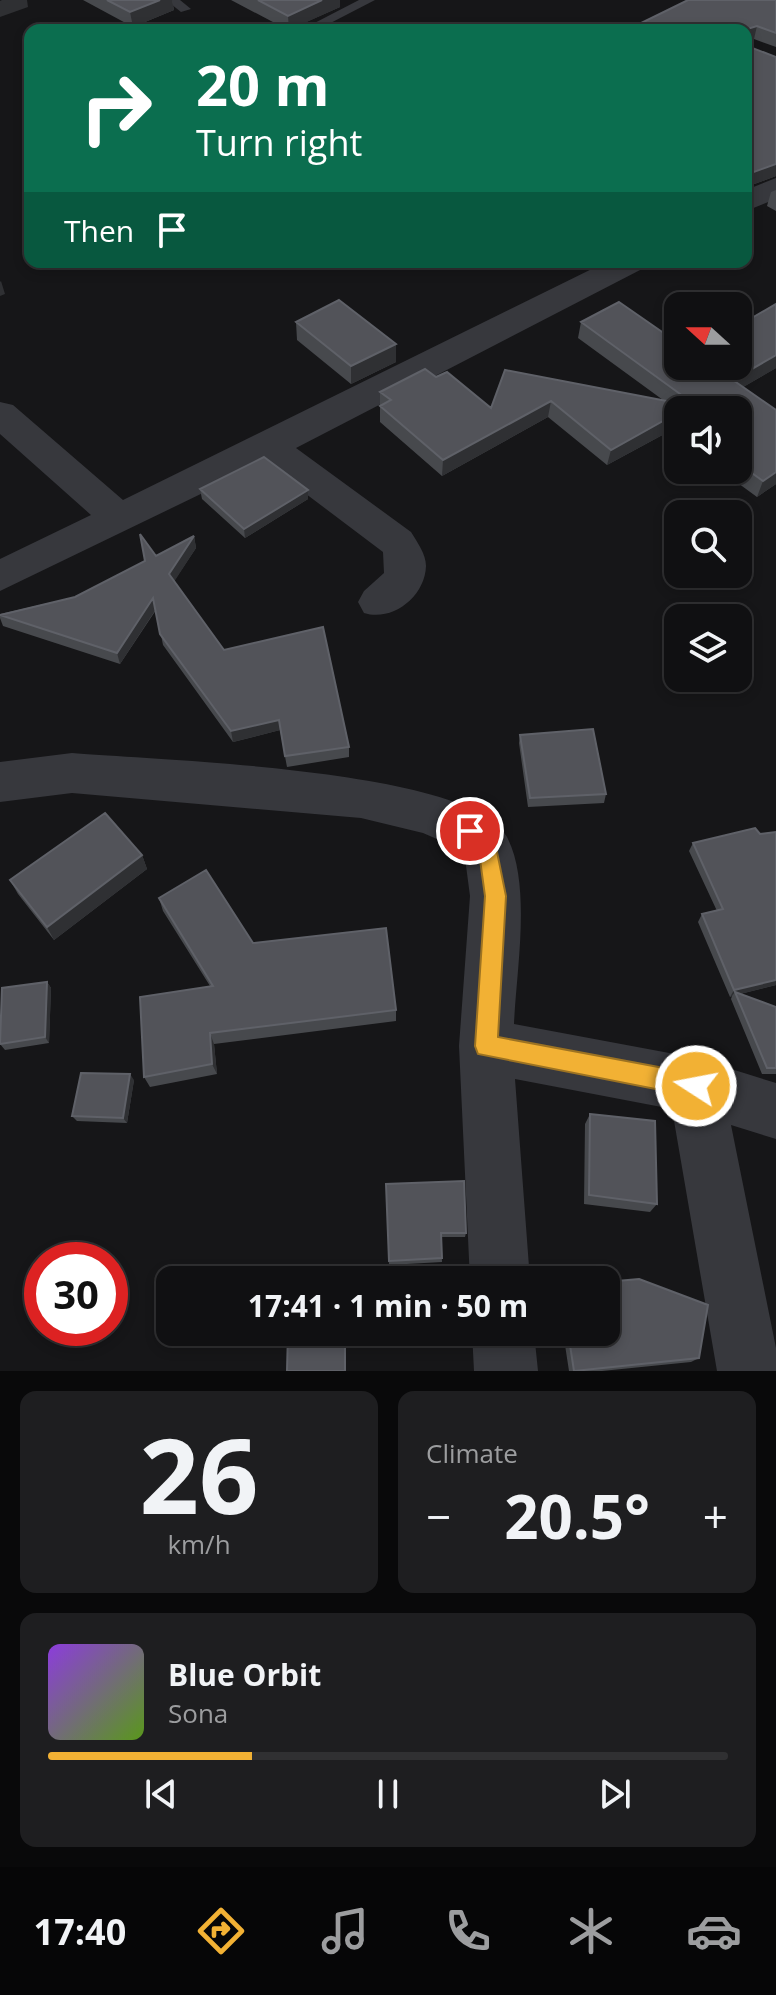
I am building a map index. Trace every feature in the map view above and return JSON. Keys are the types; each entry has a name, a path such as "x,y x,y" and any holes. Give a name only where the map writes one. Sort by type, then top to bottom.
{"street":[{"path":"752,199 776,187"},
{"path":"0,576 71,545 119,518 269,447 619,268"},
{"path":"0,414 119,518"},
{"path":"269,447 397,542 408,565 407,575 379,602"},
{"path":"0,782 72,773 361,798 429,814 470,831 488,848 495,896 486,1046 499,1266"},
{"path":"486,1046 696,1086 776,1111"},
{"path":"696,1086 749,1371"},
{"path":"504,1346 506,1371"}],"lane":[{"path":"172,0 185,9"},
{"path":"319,24 369,0"}],"building":[{"path":"107,0 160,0 130,12"},
{"path":"258,0 322,0 288,16"},
{"path":"688,0 776,0 776,33 757,26 752,28 752,24 639,24"},
{"path":"752,48 776,57 776,164 752,173"},
{"path":"339,300 396,344 351,366 296,322"},
{"path":"619,302 664,333 664,380 733,380 776,410 776,472 763,481 752,473 752,396 683,396 581,322"},
{"path":"776,304 776,355 752,369 752,318"},
{"path":"425,369 436,377 447,372 491,408 505,370 664,400 664,420 611,450 551,401 443,460 380,406 391,400 380,392"},
{"path":"264,457 308,490 244,529 200,489"},
{"path":"140,534 156,556 194,536 169,574 224,650 323,627 349,747 285,756 279,720 231,731 160,634 153,598 117,653 0,615 75,597 145,561"},
{"path":"593,729 606,794 530,798 520,735"},
{"path":"105,813 142,855 47,927 10,880"},
{"path":"755,828 760,834 776,832 776,980 734,990 702,914 723,909 693,843"},
{"path":"206,870 253,943 386,928 396,1010 210,1033 212,1064 144,1077 140,997 213,986 159,898"},
{"path":"47,982 45,1037 0,1044 2,988"},
{"path":"735,992 776,1007 776,1068 767,1068"},
{"path":"81,1073 130,1074 123,1118 72,1116"},
{"path":"590,1114 655,1121 657,1204 589,1195"},
{"path":"464,1181 466,1233 441,1233 442,1258 389,1261 386,1184"},
{"path":"639,1279 708,1305 699,1358 574,1371 570,1346 620,1346 620,1281"},
{"path":"288,1346 345,1346 345,1371 287,1371"}],"route":[{"path":"470,831 488,848 493,869 495,896 486,1046 696,1086"}]}
